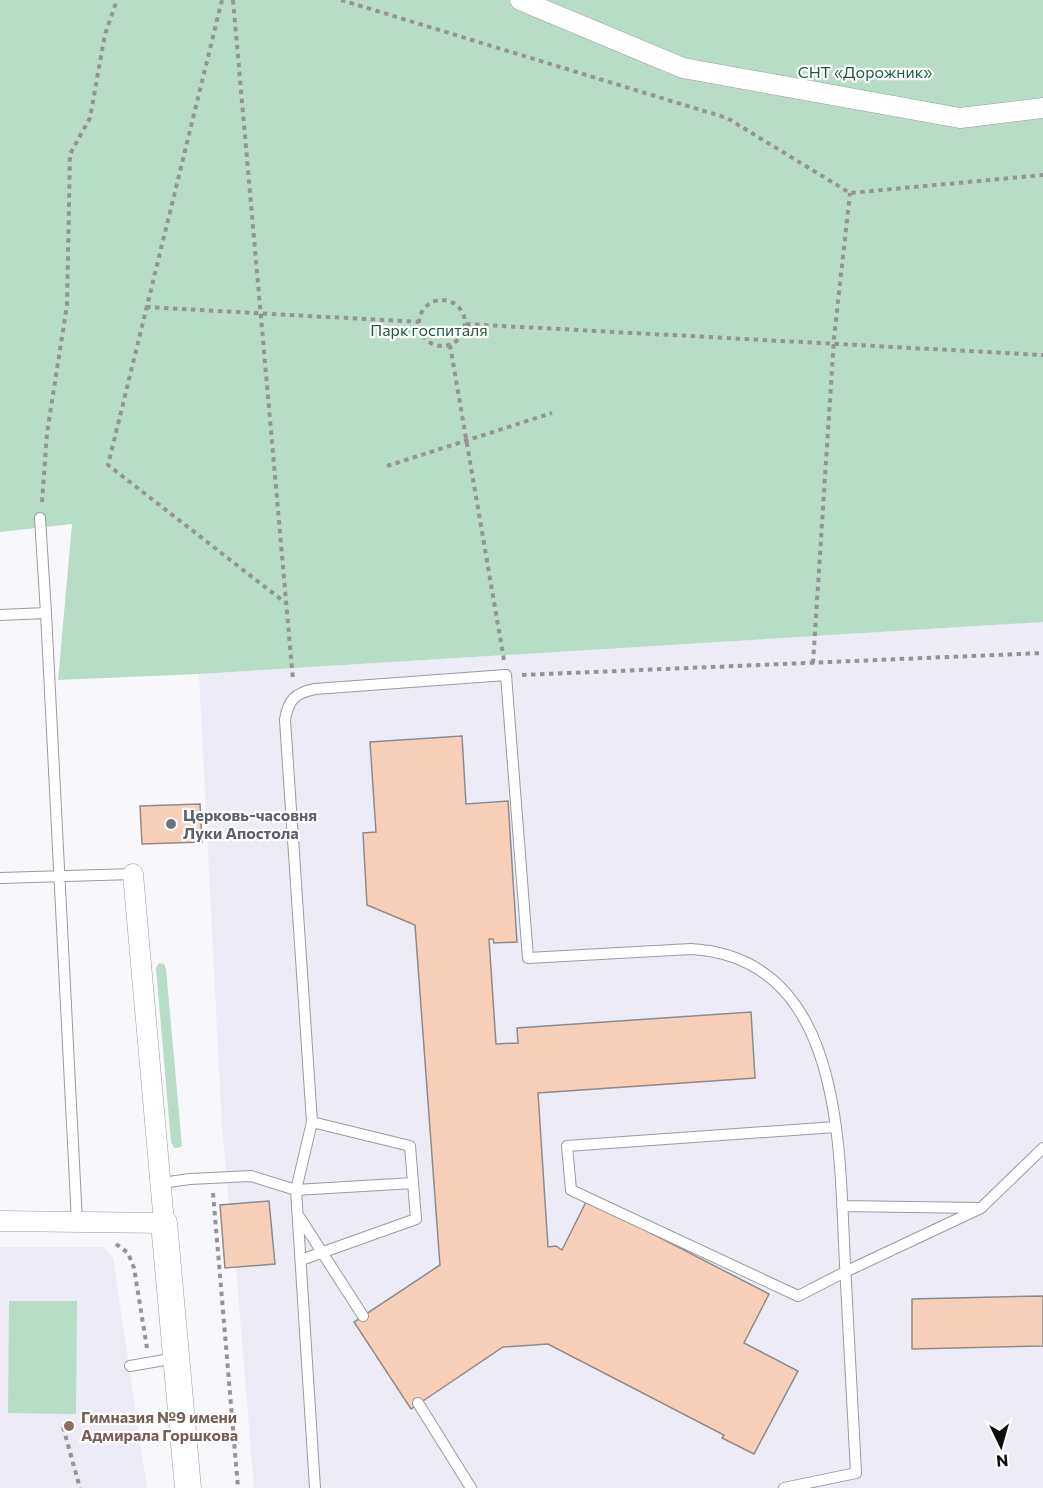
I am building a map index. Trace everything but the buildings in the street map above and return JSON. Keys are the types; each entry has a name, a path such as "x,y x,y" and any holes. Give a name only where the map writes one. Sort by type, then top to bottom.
{"street":[{"path":"520,0 683,68 960,118 1043,108"},
{"path":"133,874 188,1488"},
{"path":"0,1221 164,1223"}],"lane":[{"path":"40,518 61,876 77,1222"},
{"path":"0,615 46,613"},
{"path":"315,1488 296,1190 312,1122 285,720 290,701 295,696 315,689 506,675 528,958 691,949 711,951 748,962 768,975 787,994 801,1013 824,1067 831,1090 836,1127 856,1473 784,1488"},
{"path":"0,878 133,874"},
{"path":"301,1260 416,1219 411,1146 312,1122"},
{"path":"836,1127 567,1146 571,1190 798,1296 981,1208 1043,1148"},
{"path":"161,1183 251,1176 296,1190 413,1183"},
{"path":"842,1206 981,1208"},
{"path":"298,1216 363,1316"},
{"path":"130,1366 176,1358"},
{"path":"418,1403 471,1488"}],"path":[{"path":"40,518 47,433 67,305 70,154 90,118 105,34 117,0"},
{"path":"222,0 108,465 287,604"},
{"path":"233,0 295,696"},
{"path":"341,0 727,118 850,193 1043,175"},
{"path":"813,663 834,344 850,193"},
{"path":"443,299 457,304 465,316 466,324 461,337 450,345 435,345 429,342 420,330 419,322 423,308 429,303 443,299"},
{"path":"146,307 419,322"},
{"path":"466,324 1043,355"},
{"path":"450,345 506,675 1043,653"},
{"path":"387,466 552,413"},
{"path":"212,1179 238,1488"},
{"path":"116,1244 128,1253 134,1268 149,1363"},
{"path":"63,1427 80,1488"}],"shaded area":[{"path":"1043,622 1043,1488 254,1488 236,1268 225,1268 220,1205 229,1204 222,1127 199,674"},
{"name":"Гимназия №9 имени Адмирала Горшкова","path":"0,1247 103,1247 113,1258 147,1488 0,1488"}],"green space":[{"name":"Парк госпиталя","path":"0,0 1043,0 1043,622 199,674 58,680 72,524 0,532"},
{"path":"159,963 164,964 166,969 182,1146 178,1148 174,1148 171,1142 156,968"},
{"path":"9,1301 77,1301 76,1414 8,1413"}],"place":[{"name":"Церковь-часовня Луки Апостола","path":"171,824"},
{"name":"Гимназия №9 имени Адмирала Горшкова","path":"69,1426"}],"park label":[{"name":"СНТ «Дорожник»","path":"865,72"}]}
